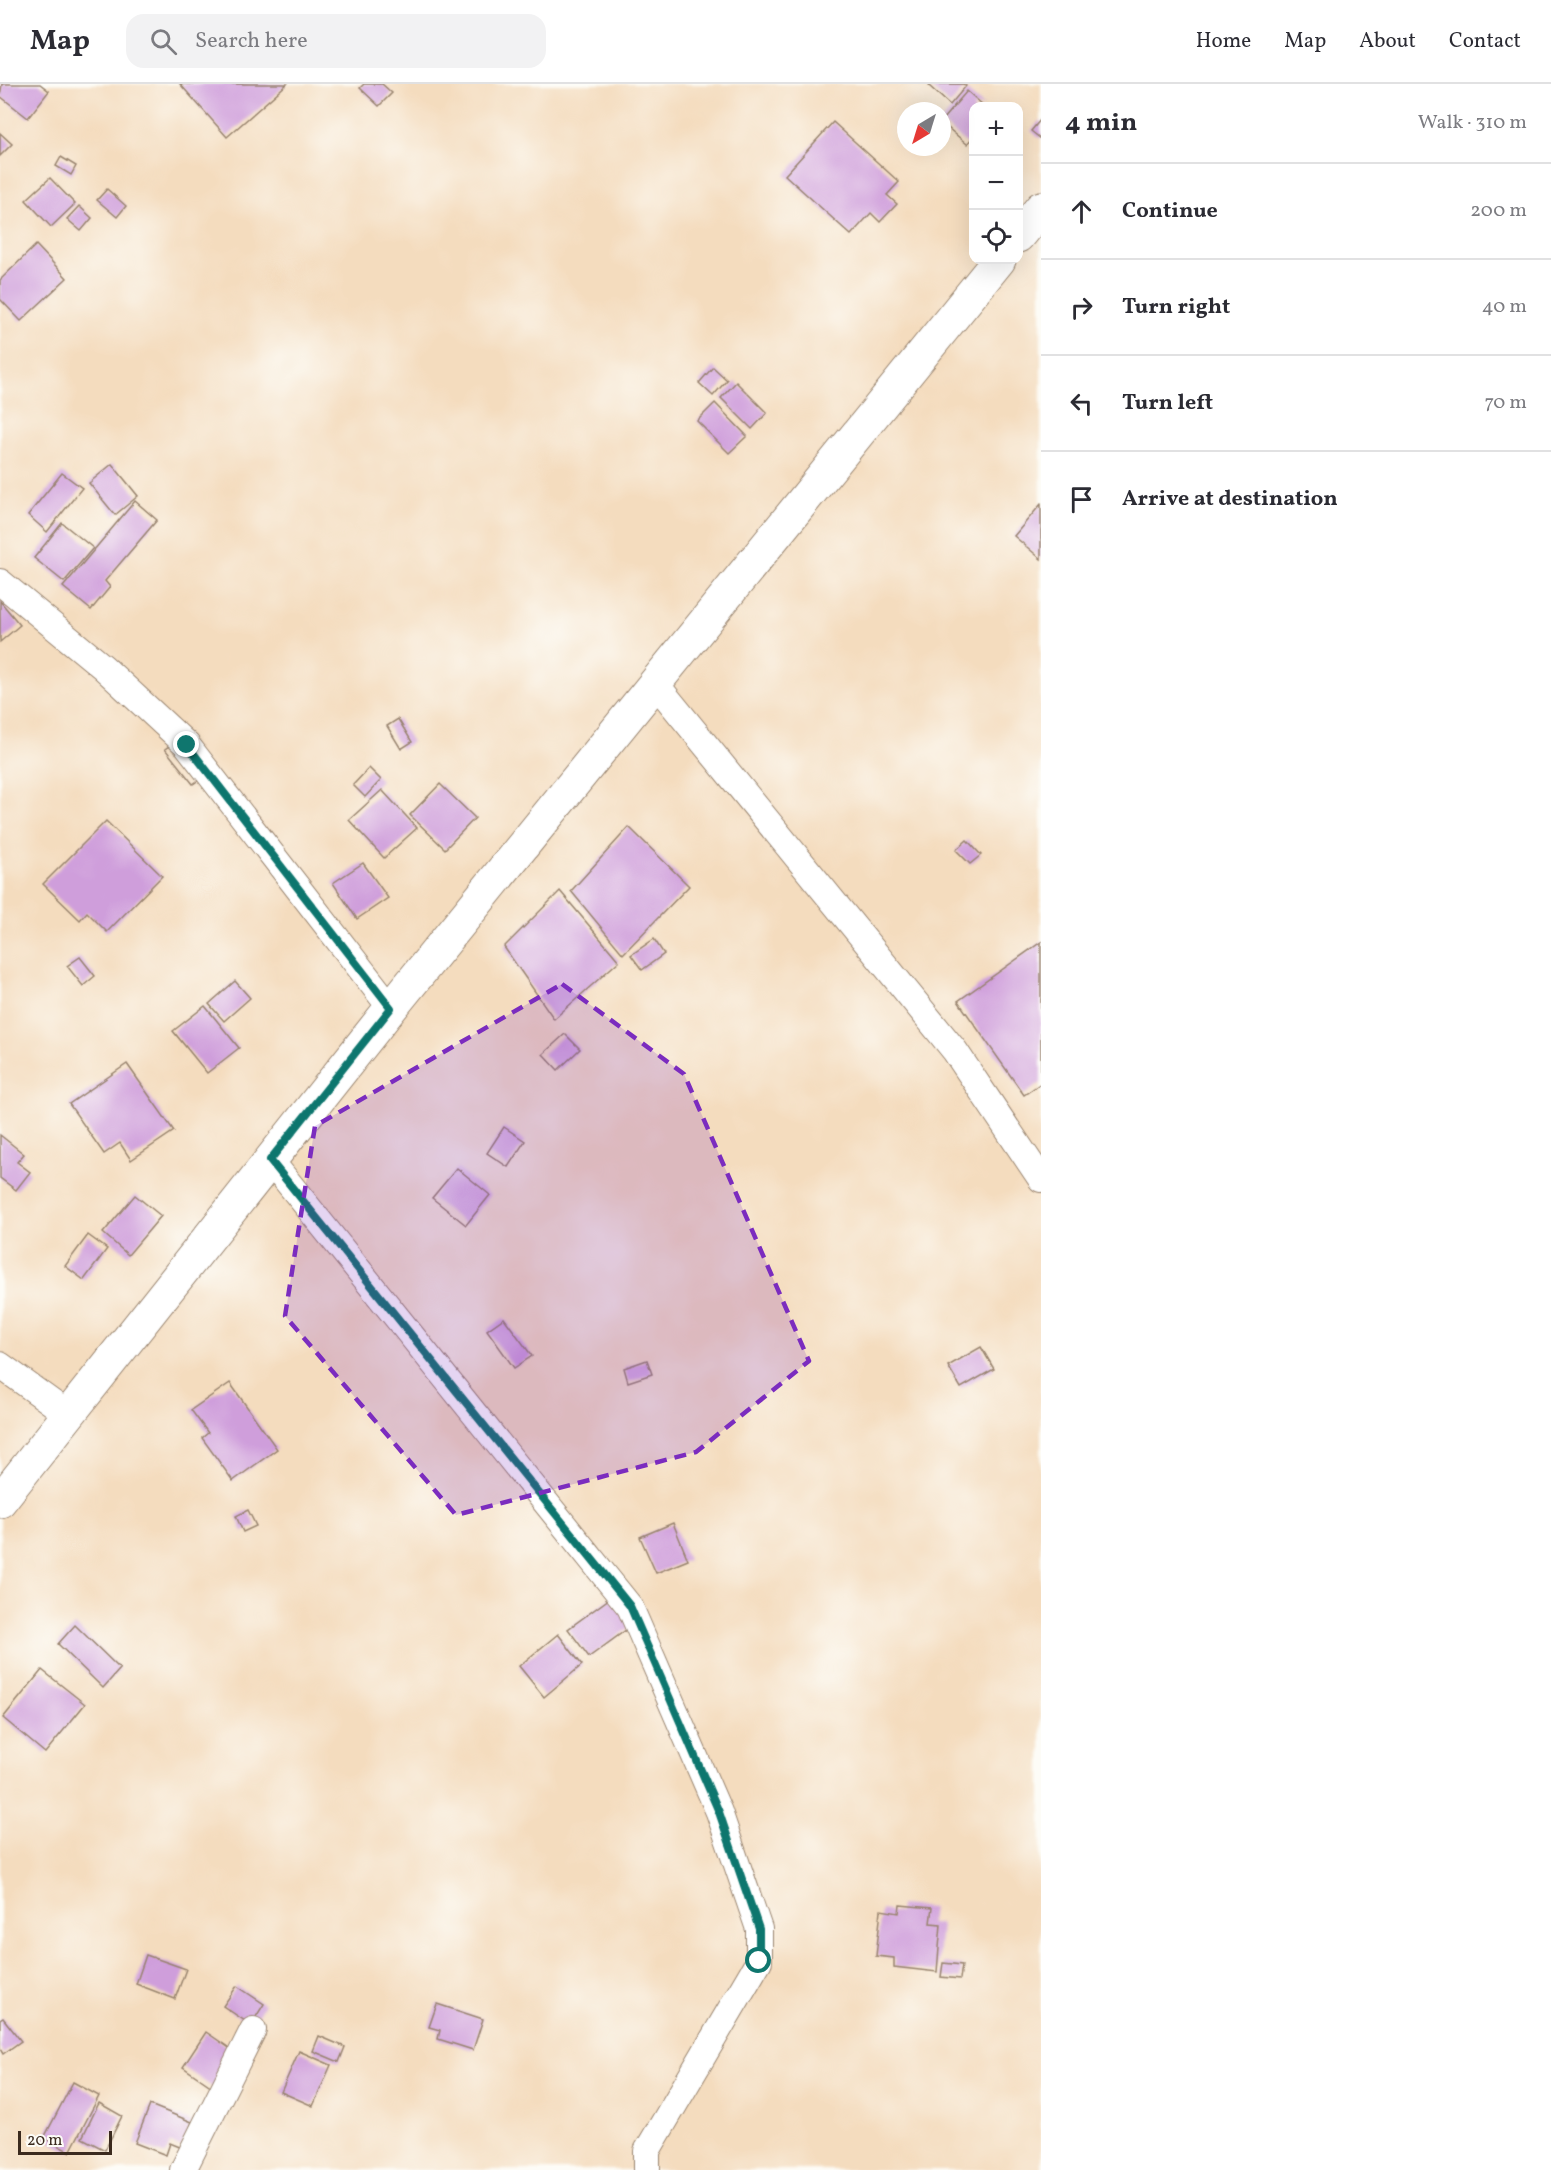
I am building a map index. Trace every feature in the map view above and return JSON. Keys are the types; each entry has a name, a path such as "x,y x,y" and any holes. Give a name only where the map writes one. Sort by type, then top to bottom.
{"street":[{"path":"1023,230 1041,208"},
{"path":"0,1501 391,1008 996,264"},
{"path":"0,582 103,667 187,745 391,1008"},
{"path":"655,683 955,1051 1041,1179"},
{"path":"270,1160 630,1606 719,1812 759,1929 759,1961 647,2151 647,2170"},
{"path":"0,1365 69,1415"},
{"path":"183,2170 253,2030"}],"highlighted area":[{"path":"562,984 684,1074 809,1361 696,1452 456,1515 285,1316 315,1126"}],"building":[{"path":"2,84 40,84 49,91 28,118 0,96"},
{"path":"180,84 287,84 227,137"},
{"path":"364,84 382,84 392,93 379,106 360,88"},
{"path":"931,84 963,84 966,86 951,104 929,86"},
{"path":"967,91 979,102 969,102 969,142 967,144 951,131 951,110"},
{"path":"1041,119 1041,139 1031,131"},
{"path":"833,122 899,182 887,195 897,204 880,222 871,213 851,235 785,175"},
{"path":"0,133 12,144 0,156"},
{"path":"61,157 76,166 71,175 56,166"},
{"path":"50,178 75,204 51,227 26,200"},
{"path":"107,189 126,206 117,217 97,200"},
{"path":"79,206 92,218 81,231 67,219"},
{"path":"36,245 67,278 21,321 0,299 0,280"},
{"path":"713,367 727,380 713,396 699,383"},
{"path":"736,382 767,413 752,429 721,398"},
{"path":"715,403 747,436 729,453 697,421"},
{"path":"112,464 138,496 115,515 89,483"},
{"path":"62,473 82,488 47,532 28,515"},
{"path":"135,501 157,520 105,581 110,587 91,610 63,587"},
{"path":"1041,504 1041,559 1014,536"},
{"path":"62,523 93,548 64,582 34,558"},
{"path":"0,601 20,625 0,642"},
{"path":"398,719 412,742 401,749 387,726"},
{"path":"179,739 206,775 193,784 165,749"},
{"path":"369,768 381,780 365,797 353,785"},
{"path":"440,784 475,818 445,849 410,815"},
{"path":"382,790 417,828 384,858 349,820"},
{"path":"106,821 162,876 107,932 87,912 80,920 43,884"},
{"path":"629,827 689,886 623,954 571,891"},
{"path":"967,840 981,855 970,864 956,850"},
{"path":"363,863 388,898 357,919 333,883"},
{"path":"560,891 619,961 554,1019 504,947"},
{"path":"654,939 664,954 642,970 631,955"},
{"path":"1041,942 1041,1083 1024,1095 958,1001"},
{"path":"80,957 95,976 83,986 67,966"},
{"path":"235,981 250,998 224,1021 209,1004"},
{"path":"205,1006 239,1048 207,1073 173,1031"},
{"path":"565,1034 580,1049 558,1070 543,1054"},
{"path":"127,1064 174,1131 131,1160 120,1143 104,1154 69,1104"},
{"path":"504,1127 525,1141 508,1167 487,1153"},
{"path":"0,1135 24,1154 17,1162 30,1172 16,1190 0,1178"},
{"path":"457,1168 490,1195 466,1225 432,1198"},
{"path":"135,1195 161,1216 128,1255 103,1233"},
{"path":"88,1235 107,1249 84,1280 65,1266"},
{"path":"504,1318 532,1356 514,1368 487,1330"},
{"path":"981,1347 994,1369 961,1388 948,1366"},
{"path":"647,1360 652,1374 628,1382 624,1368"},
{"path":"230,1383 277,1449 233,1481 202,1438 208,1433 191,1410"},
{"path":"248,1510 256,1526 243,1532 236,1516"},
{"path":"673,1523 688,1560 656,1573 640,1537"},
{"path":"613,1596 634,1624 589,1657 568,1629"},
{"path":"75,1625 120,1669 103,1688 58,1644"},
{"path":"558,1634 582,1665 544,1697 519,1666"},
{"path":"42,1670 85,1704 45,1753 3,1718"},
{"path":"900,1905 932,1908 930,1923 941,1924 937,1972 894,1967 894,1958 876,1956 881,1910 899,1913"},
{"path":"146,1955 186,1969 175,1999 136,1984"},
{"path":"943,1963 962,1965 960,1979 941,1977"},
{"path":"237,1986 264,2004 251,2025 223,2006"},
{"path":"437,2004 483,2019 473,2050 438,2039 440,2030 429,2027"},
{"path":"3,2018 21,2041 3,2054 0,2049 0,2020"},
{"path":"206,2032 238,2054 215,2089 183,2067"},
{"path":"319,2036 345,2047 339,2062 313,2051"},
{"path":"299,2051 331,2065 313,2106 281,2092"},
{"path":"73,2082 99,2096 70,2152 44,2138"},
{"path":"99,2103 122,2116 105,2150 82,2138"},
{"path":"150,2105 192,2122 182,2148 170,2143 166,2155 135,2143"}],"route":[{"path":"187,745 391,1008 270,1160 630,1606 719,1812 759,1929 759,1961"}]}
